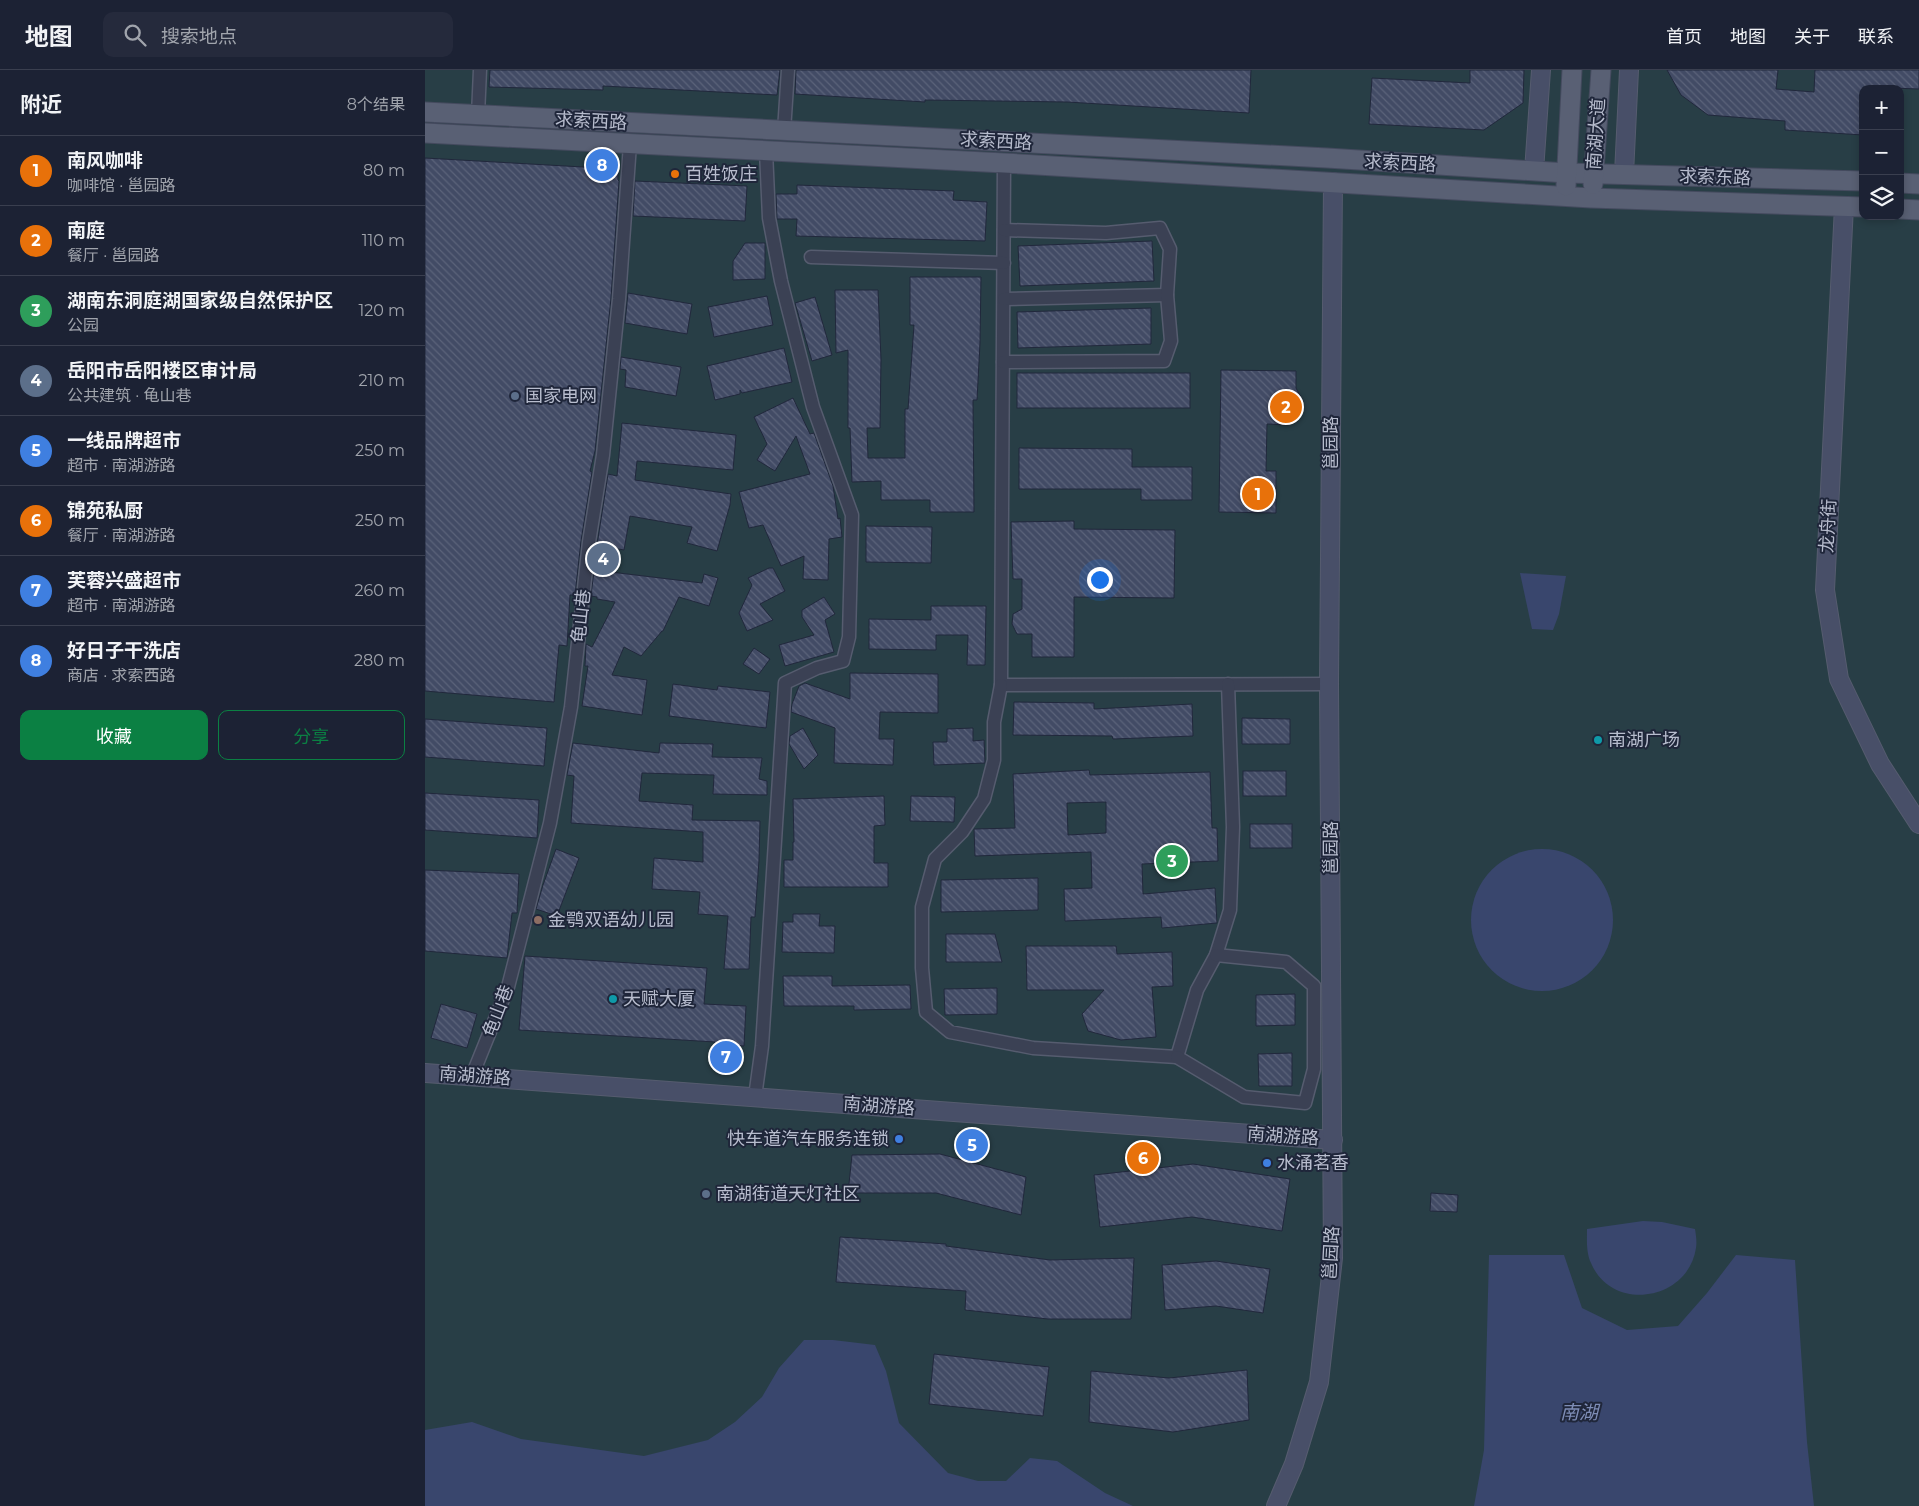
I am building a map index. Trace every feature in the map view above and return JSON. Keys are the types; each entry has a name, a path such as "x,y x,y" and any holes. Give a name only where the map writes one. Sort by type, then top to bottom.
{"main road":[{"name":"南湖大道","path":"1565,196 1572,70"},
{"name":"南湖大道","path":"1591,198 1601,70"},
{"name":"求索西路","path":"425,112 1567,173"},
{"name":"求索西路","path":"425,133 1005,163 1591,198 1844,206"},
{"name":"求索东路","path":"1567,173 1859,181"},
{"path":"1904,183 1919,184"},
{"path":"1844,206 1859,207"},
{"path":"1904,209 1919,210"}],"street":[{"path":"478,115 480,70"},
{"path":"784,131 788,70"},
{"path":"1534,171 1541,70"},
{"path":"1624,174 1629,70"},
{"name":"龟山巷","path":"472,1076 508,987 550,823 571,707 589,542 603,456 619,298 630,144"},
{"path":"755,1097 762,1046 785,683 817,668 843,661 849,637 852,515 813,407 781,281 769,218 766,151"},
{"path":"1005,163 1001,685 994,722 994,760 984,799 962,832 935,859 922,907 922,968 926,1012 950,1032 1033,1048 1177,1057 1244,1097 1305,1103 1314,1069 1314,986 1286,962 1216,955"},
{"name":"邕园路","path":"1276,1506 1294,1464 1319,1382 1333,1258 1329,684 1333,182"},
{"name":"龙舟街","path":"1844,206 1825,590 1839,679 1880,764 1919,824"},
{"path":"1003,362 1164,361 1171,341 1167,295 1170,249 1160,228 1107,233 1004,230"},
{"path":"811,257 1004,263"},
{"path":"1003,298 1167,295"},
{"path":"1177,1057 1197,990 1216,955 1230,910 1233,827 1229,684"},
{"path":"1001,685 1329,684"},
{"name":"南湖游路","path":"425,1073 1333,1140"}],"shaded area":[{"path":"425,70 1919,70 1919,1506 425,1506"}],"water":[{"path":"1520,573 1566,576 1559,614 1553,630 1532,629"},
{"path":"1542,849 1569,855 1581,861 1592,870 1601,881 1607,893 1613,920 1607,947 1601,959 1592,970 1581,979 1569,985 1542,991 1515,985 1503,979 1492,970 1483,959 1477,947 1471,920 1477,893 1483,881 1492,870 1503,861 1515,855"},
{"path":"1643,1221 1662,1222 1695,1229 1696,1248 1690,1266 1679,1280 1665,1289 1648,1294 1631,1294 1615,1289 1601,1279 1589,1259 1587,1229"},
{"name":"南湖","path":"1489,1255 1564,1255 1582,1308 1627,1330 1678,1326 1707,1293 1736,1255 1795,1260 1807,1442 1814,1506 1474,1506 1484,1450"},
{"path":"804,1340 833,1340 875,1345 886,1371 899,1423 948,1473 978,1481 1006,1481 1030,1458 1057,1461 1105,1493 1133,1506 425,1506 425,1430 472,1422 521,1439 644,1456 708,1440 735,1422 762,1397 779,1368"}],"building":[{"path":"490,70 780,70 777,95 603,86 603,90 489,87"},
{"path":"796,70 1251,70 1249,113 1067,102 925,100 925,102 795,94"},
{"path":"1470,70 1524,70 1523,103 1484,130 1369,124 1372,78 1470,83"},
{"path":"1667,70 1778,70 1776,89 1814,92 1815,70 1919,70 1919,89 1904,88 1904,85 1859,85 1859,135 1785,130 1785,121 1708,115 1681,95"},
{"name":"国家电网","path":"425,158 618,169 619,181 611,298 595,451 590,471 592,472 575,595 570,595 567,646 559,645 554,702 425,691"},
{"path":"635,181 747,186 745,221 633,216"},
{"path":"797,185 954,191 953,200 987,202 985,241 796,236 797,219 777,219 776,194 797,194"},
{"path":"1152,241 1154,281 1020,286 1018,246"},
{"path":"745,243 765,243 765,279 733,280 733,261"},
{"path":"910,277 981,277 977,400 973,400 974,512 930,512 930,500 881,500 881,481 852,482 850,428 848,428 848,350 836,353 835,290 878,290 881,359 880,428 867,428 868,458 905,458 905,409 908,409 914,325 910,325"},
{"path":"628,293 692,304 687,334 625,323"},
{"path":"767,296 773,325 714,337 708,307"},
{"path":"815,297 832,355 812,361 795,303"},
{"path":"1151,308 1151,344 1018,348 1017,312"},
{"path":"784,348 792,382 742,393 740,390 740,394 715,400 707,366"},
{"path":"621,357 681,367 676,396 625,387 626,370 620,369"},
{"path":"1221,370 1296,371 1296,388 1303,401 1300,418 1288,425 1267,424 1266,471 1276,471 1276,513 1219,512"},
{"path":"1017,373 1190,373 1190,408 1017,408"},
{"path":"793,398 810,434 814,433 833,486 838,519 840,518 842,537 829,539 828,580 803,579 804,556 781,566 763,525 749,528 739,492 810,474 796,436 775,471 757,460 767,444 754,417"},
{"path":"622,423 736,435 733,470 637,461 635,480 731,494 730,505 717,551 687,543 692,527 630,516 624,550 597,545 608,474 617,476"},
{"path":"1019,448 1132,449 1132,467 1192,467 1192,500 1141,500 1141,489 1019,489"},
{"path":"1074,521 1074,529 1175,530 1174,598 1074,597 1074,657 1032,657 1032,634 1017,634 1012,624 1013,614 1022,609 1022,579 1013,579 1011,522"},
{"path":"866,526 932,527 931,563 866,562"},
{"path":"773,568 785,591 760,604 773,620 747,631 739,613 752,585 748,578"},
{"path":"594,570 702,583 704,574 718,578 709,606 679,597 663,631 641,656 624,647 612,675 647,680 642,715 582,706 588,666 585,666 586,644 592,647 615,602 591,596"},
{"path":"824,597 835,614 825,620 834,652 785,666 779,645 814,635 802,617 802,610"},
{"path":"931,606 986,606 985,665 967,665 968,635 936,635 936,650 869,649 869,619 931,620"},
{"path":"754,648 770,659 759,674 743,664"},
{"path":"850,673 938,674 938,713 880,712 879,739 894,739 893,765 834,763 835,728 791,712 799,686 805,683 850,699"},
{"path":"673,684 717,690 718,686 770,692 766,728 669,716"},
{"path":"1014,702 1094,703 1094,709 1192,704 1193,736 1113,739 1112,736 1013,735"},
{"path":"1242,718 1290,719 1290,744 1242,744"},
{"path":"425,719 547,728 544,766 425,757"},
{"path":"803,728 818,755 804,769 789,744 790,736"},
{"path":"973,728 973,741 984,740 985,763 934,765 933,742 947,742 947,729"},
{"path":"573,743 659,753 660,743 713,744 712,757 762,758 759,779 767,781 767,795 713,794 714,775 642,773 639,801 693,805 692,820 760,821 755,917 751,917 749,969 724,969 728,916 698,914 700,892 652,889 654,858 703,862 703,832 571,823 574,776 567,775"},
{"path":"1089,770 1090,775 1210,772 1212,828 1217,828 1218,861 1142,864 1143,894 1215,888 1217,923 1162,928 1161,917 1065,921 1064,889 1092,888 1091,852 975,856 974,829 1015,828 1013,774","holes":["1106,802 1106,833 1068,835 1067,803"]},
{"path":"1243,771 1286,771 1286,796 1243,796"},
{"path":"425,793 539,800 537,838 425,830"},
{"path":"884,796 885,825 874,826 874,863 888,863 888,887 784,887 784,860 793,860 793,799"},
{"path":"911,796 955,797 954,822 910,821"},
{"path":"1250,824 1292,824 1292,848 1250,848"},
{"path":"556,849 579,858 557,916 536,909"},
{"path":"425,870 519,874 517,913 512,913 507,958 425,951"},
{"path":"1038,878 1038,910 941,912 941,880"},
{"path":"793,914 820,914 819,926 835,926 834,953 782,952 783,922 793,922"},
{"path":"946,934 995,934 1002,962 946,962"},
{"path":"1026,946 1116,946 1117,954 1172,952 1173,986 1152,987 1156,1037 1121,1040 1088,1031 1082,1014 1104,990 1027,990"},
{"name":"天赋大厦","path":"525,956 707,968 704,1004 746,1006 744,1046 715,1044 715,1042 519,1030"},
{"path":"783,976 832,976 832,986 910,985 911,1009 854,1010 854,1006 784,1006"},
{"path":"997,988 997,1014 945,1015 944,989"},
{"path":"1295,994 1295,1025 1256,1026 1256,995"},
{"path":"441,1004 477,1014 467,1048 431,1038"},
{"path":"1292,1053 1292,1086 1259,1086 1258,1054"},
{"path":"940,1154 1026,1177 1021,1215 936,1193 848,1193 852,1155"},
{"path":"1193,1164 1290,1179 1282,1231 1192,1217 1100,1227 1094,1175"},
{"path":"1431,1193 1458,1195 1457,1212 1430,1211"},
{"path":"840,1237 946,1244 946,1246 1050,1260 1134,1258 1131,1319 1048,1319 965,1310 966,1291 836,1282"},
{"path":"1216,1261 1270,1269 1263,1313 1216,1306 1165,1310 1162,1265"},
{"path":"934,1354 1049,1367 1043,1416 929,1404"},
{"path":"1247,1370 1249,1420 1173,1432 1089,1422 1091,1371 1169,1378"}],"place":[{"name":"好日子干洗店","path":"602,165"},
{"name":"百姓饭庄","path":"675,174"},
{"name":"国家电网","path":"515,396"},
{"name":"南庭","path":"1286,407"},
{"name":"南风咖啡","path":"1258,494"},
{"name":"岳阳市岳阳楼区审计局","path":"603,559"},
{"name":"南湖广场","path":"1598,740"},
{"name":"湖南东洞庭湖国家级自然保护区","path":"1172,861"},
{"name":"金鹗双语幼儿园","path":"538,920"},
{"name":"天赋大厦","path":"613,999"},
{"name":"芙蓉兴盛超市","path":"726,1057"},
{"name":"快车道汽车服务连锁","path":"899,1139"},
{"name":"一线品牌超市","path":"972,1145"},
{"name":"锦苑私厨","path":"1143,1158"},
{"name":"水涌茗香","path":"1267,1163"},
{"name":"南湖街道天灯社区","path":"706,1194"}]}
